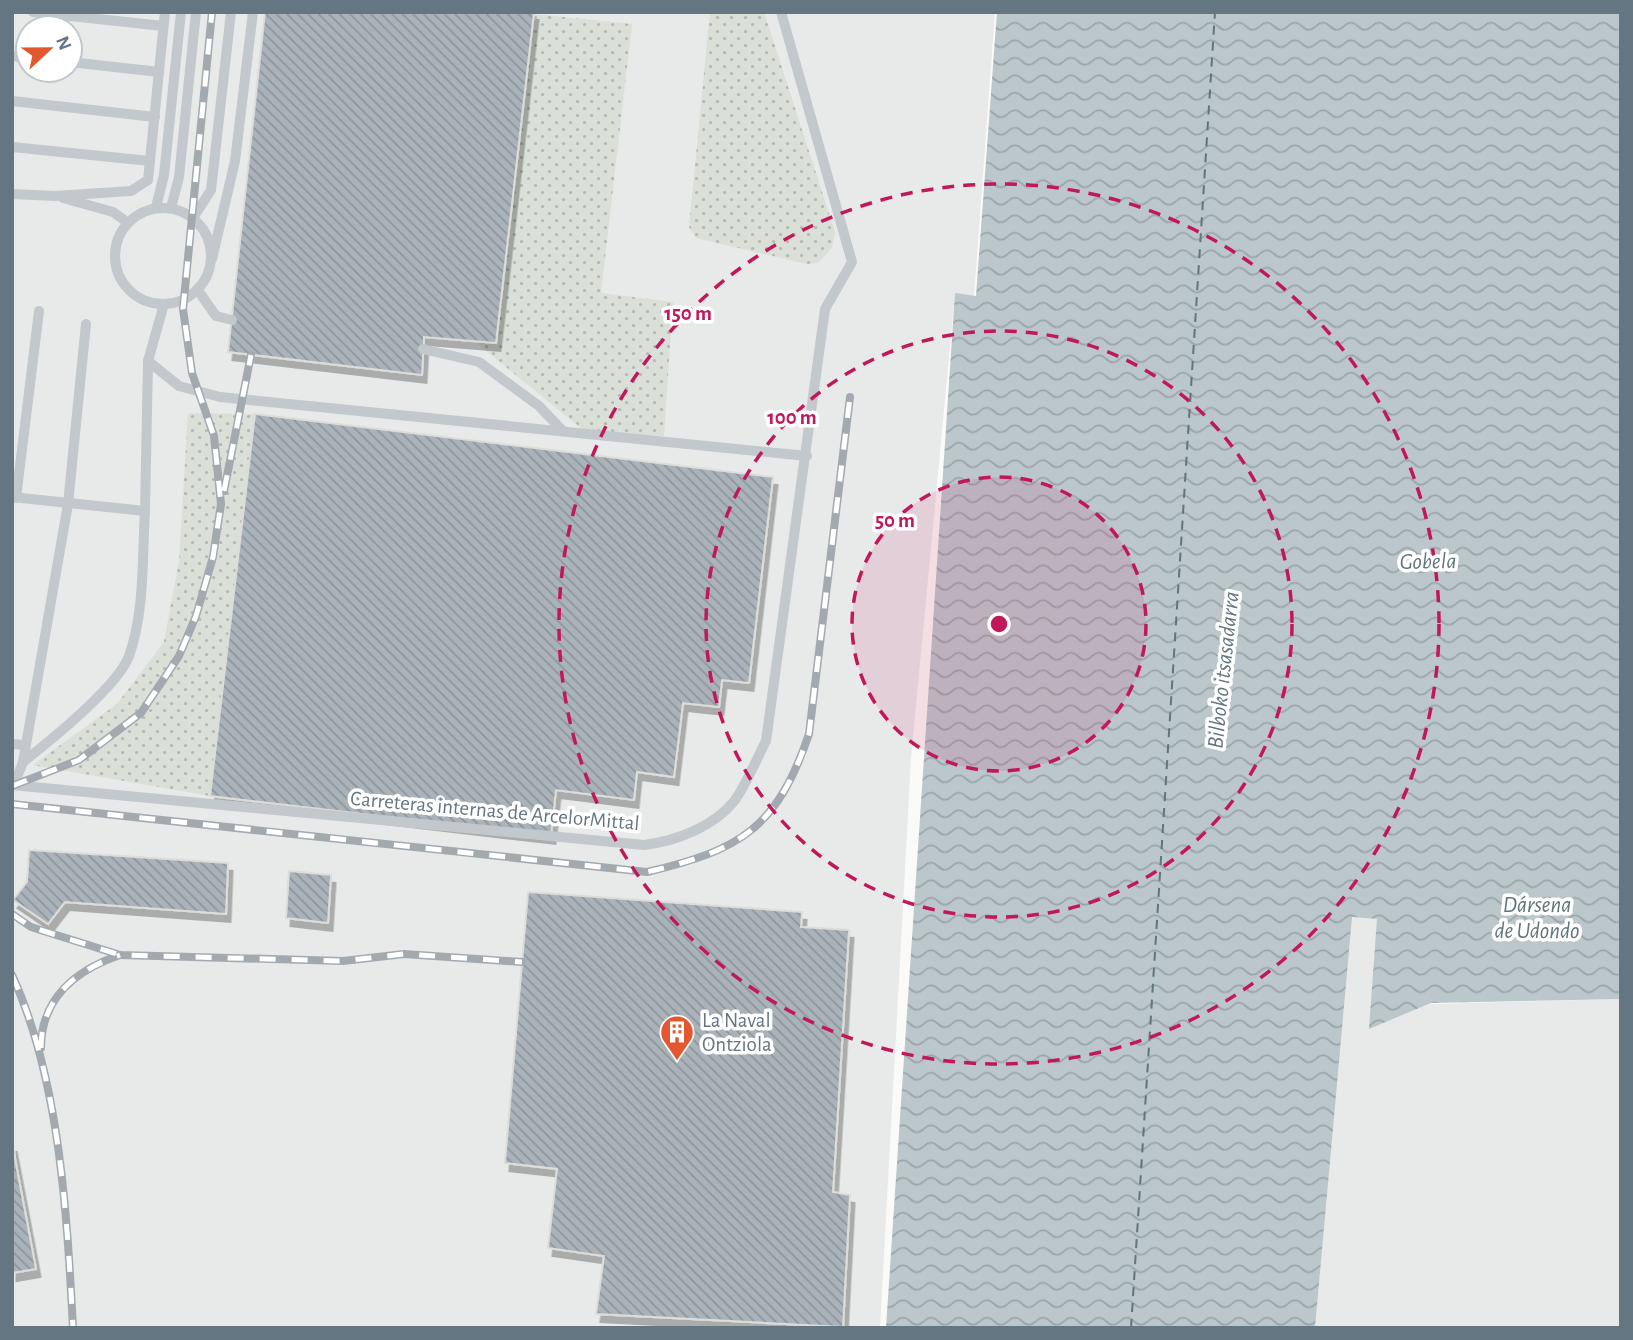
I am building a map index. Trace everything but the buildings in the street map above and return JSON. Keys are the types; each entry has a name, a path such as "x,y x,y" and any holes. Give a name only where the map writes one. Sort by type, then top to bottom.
{"lane":[{"path":"33,12 163,26"},
{"path":"12,194 55,196 106,190 131,191 148,180 165,12"},
{"path":"156,207 164,175 181,12"},
{"path":"171,208 179,177 196,12"},
{"path":"192,218 211,190 231,12"},
{"path":"212,259 206,235 192,218 171,208 156,207 127,222 114,248 115,268 125,287 143,300 164,304 191,295 205,279 212,259 235,161 253,12"},
{"name":"Carreteras internas de ArcelorMittal","path":"13,785 644,845 684,836 713,820 734,800 766,741 825,309 852,262 780,12"},
{"path":"84,64 159,72"},
{"path":"12,101 155,117"},
{"path":"12,148 150,161"},
{"path":"55,196 113,212 127,222"},
{"path":"197,289 216,316 232,320"},
{"path":"23,762 65,729 105,688 128,658 139,610 145,511 148,361 164,304"},
{"path":"38,311 14,498 145,511"},
{"path":"13,785 23,762 68,504 86,324"},
{"path":"423,349 479,362 539,406 562,430"},
{"path":"148,361 179,386 219,397 807,456"},
{"path":"12,744 26,745"}],"shaded area":[{"path":"12,12 995,12 974,296 955,294 911,759 880,1328 12,1328"},
{"path":"710,12 764,12 835,232 832,248 818,263 807,264 696,238 689,227"},
{"path":"534,14 632,24 601,293 673,302 664,436 587,433 474,341 496,342"},
{"path":"188,413 255,414 210,796 33,765 117,704 164,642 179,561"},
{"path":"1351,917 1378,919 1370,1028 1429,1004 1621,999 1621,1328 1315,1328"}],"water":[{"path":"997,12 1621,12 1621,999 1431,1003 1369,1029 1377,919 1352,917 1315,1328 886,1328 955,293 976,296"}],"ferry route":[{"path":"1131,1328 1215,12"}],"railway":[{"path":"12,786 79,760 141,713 179,656 196,616 213,557 221,504 214,436 192,373 183,309 212,12"},
{"path":"224,491 251,355"},
{"path":"12,804 647,872 680,864 731,843 751,830 768,813 797,766 809,734 850,397"},
{"path":"12,914 31,927 120,955 343,961 404,954 522,962"},
{"path":"41,1048 47,1014 64,988 89,969 120,955"},
{"path":"12,975 28,1016 51,1103 64,1194 73,1328"}],"place":[{"name":"La Naval Ontziola","path":"677,1062"}],"water label":[{"name":"Gobela","path":"1428,562"},
{"name":"Bilboko itsasadarra","path":"1224,670"},
{"name":"Dársena de Udondo","path":"1537,918"}]}
